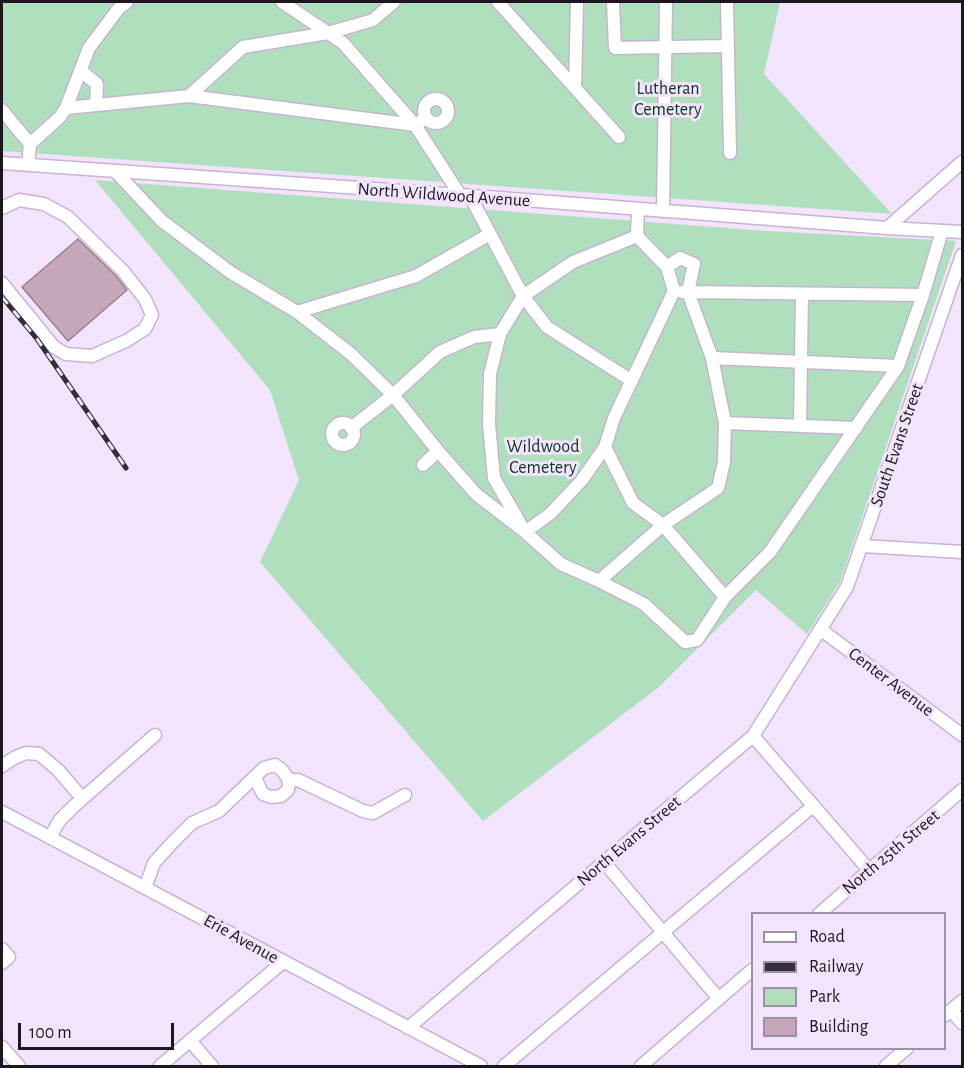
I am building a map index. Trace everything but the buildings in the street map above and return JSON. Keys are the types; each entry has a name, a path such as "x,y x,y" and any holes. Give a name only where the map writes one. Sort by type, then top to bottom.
{"street":[{"path":"28,165 30,144 60,117 66,108 89,48 119,8 127,2"},
{"path":"282,2 343,43 415,125 490,234 523,296 547,327 632,381"},
{"path":"189,96 243,47 328,33 373,20 394,2"},
{"path":"498,2 619,137"},
{"path":"575,88 577,2"},
{"path":"614,2 615,48 727,46"},
{"path":"663,212 666,2"},
{"path":"727,2 730,153"},
{"path":"81,71 97,84 96,105"},
{"path":"66,108 189,96 415,125 426,118"},
{"path":"2,110 30,144"},
{"path":"887,228 962,163"},
{"name":"North Wildwood Avenue","path":"2,164 963,232"},
{"path":"116,171 162,221 230,272 297,312 351,354 393,395 476,494 525,532 561,564 644,604 684,642 697,640 724,597 770,552 898,366 942,231"},
{"path":"2,208 19,200 44,204 68,217 123,270 145,299 152,315 146,329 126,341 92,356 66,354 54,347 2,283"},
{"path":"525,532 558,505 582,480 605,447 614,418 674,291 667,267 637,236 638,210"},
{"path":"297,312 416,276 490,234"},
{"path":"525,532 494,478 489,424 490,374 500,334 523,296 573,262 637,236"},
{"name":"South Evans Street","path":"820,629 847,587 963,255"},
{"path":"599,581 663,525 718,488 724,462 725,423 712,358 688,292 694,264 680,258 667,267"},
{"path":"674,291 923,295"},
{"path":"800,426 802,294"},
{"path":"351,428 393,395 440,352 474,337 500,334"},
{"path":"712,358 898,366"},
{"path":"725,423 856,428"},
{"path":"605,447 633,503 663,525 724,597"},
{"path":"423,465 438,451"},
{"path":"862,546 963,552"},
{"name":"Center Avenue","path":"820,629 963,735"},
{"name":"North Evans Street","path":"408,1028 753,735 820,629"},
{"path":"50,837 60,820 82,798 155,735"},
{"path":"753,735 869,870"},
{"path":"2,766 26,753 39,754 58,770 82,798"},
{"path":"145,888 154,863 172,843 192,823 219,811 264,768 276,765 289,780 288,790 281,796 272,797 263,794 255,778"},
{"path":"289,780 298,780 363,811 373,813 405,795"},
{"name":"North 25th Street","path":"821,912 963,790"},
{"path":"504,1066 813,806"},
{"name":"Erie Avenue","path":"2,812 481,1066"},
{"path":"604,862 719,999"},
{"path":"2,949 9,957 2,963"},
{"path":"160,1066 283,962"},
{"path":"641,1066 751,972"},
{"path":"963,1001 948,1013 963,1023"},
{"path":"190,1041 212,1066"},
{"path":"2,1047 19,1066"},
{"path":"886,1066 905,1050"}],"green space":[{"name":"Lutheran Cemetery","path":"2,2 780,2 764,74 892,214 2,151"},
{"name":"Wildwood Cemetery","path":"95,180 767,231 956,241 840,582 807,634 756,590 659,687 483,821 260,562 299,480 270,390"}],"railway":[{"path":"2,297 37,339 126,468"}]}
